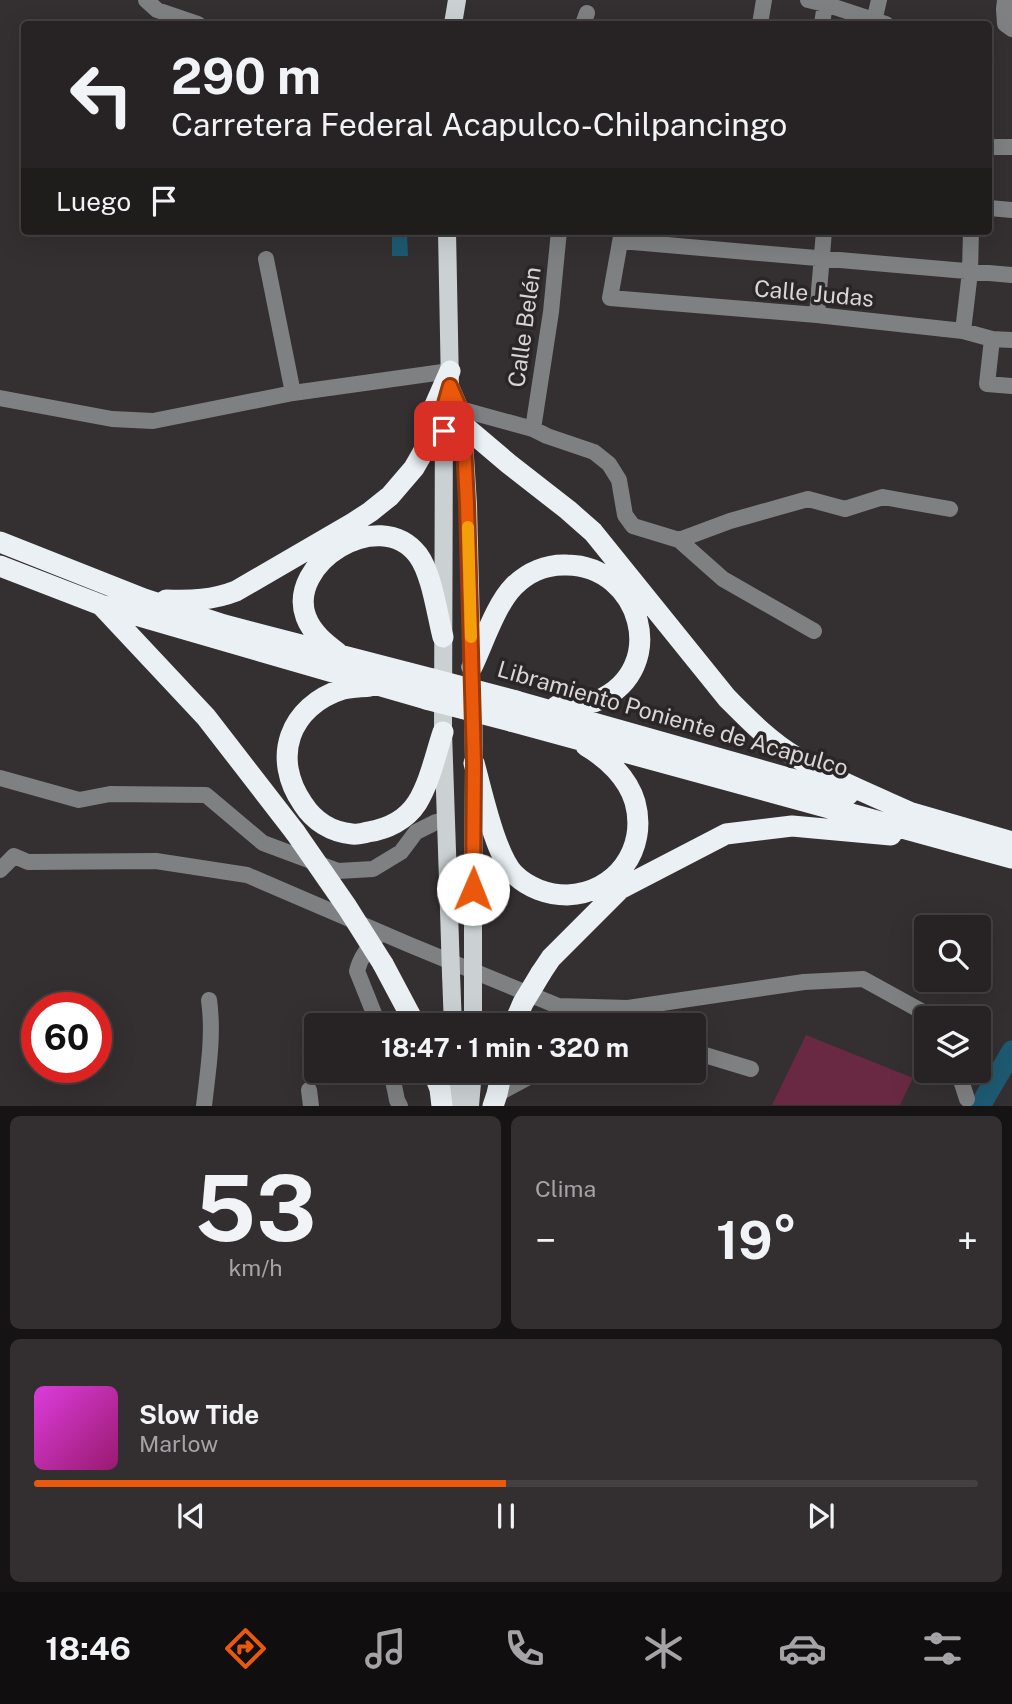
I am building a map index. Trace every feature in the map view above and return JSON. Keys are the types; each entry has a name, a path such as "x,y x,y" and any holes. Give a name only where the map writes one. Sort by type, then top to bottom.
{"highway":[{"path":"144,599 204,600 236,591 370,512 399,486 421,456 430,437 435,405 450,379"},
{"path":"462,417 509,464 593,532 710,678 745,717 795,756 841,781 914,814"},
{"path":"342,657 322,640 309,624 304,608 305,589 312,573 324,560 346,545 367,536 397,538 419,556 428,574 443,637"},
{"name":"Libramiento Poniente de Acapulco","path":"0,542 144,599 224,625 342,657 429,689 514,711 569,737 949,840 1007,848"},
{"path":"472,667 503,600 522,579 535,571 560,565 583,567 606,577 624,593 638,620 639,653 631,672 618,688 598,701 577,706 538,706"},
{"name":"Libramiento Poniente de Acapulco","path":"0,566 101,605 382,686 429,689"},
{"path":"101,605 206,717 295,832 347,906 409,1013"},
{"path":"382,686 345,688 326,696 304,712 292,731 287,759 289,776 296,794 310,815 324,826 352,834 377,831 398,822 416,805 426,786 443,732"},
{"name":"Libramiento Poniente de Acapulco","path":"514,711 538,706 914,814 1007,848"},
{"path":"474,763 500,852 513,873 533,888 556,895 581,894 604,885 622,869 634,848 638,823 634,799 622,778 603,756 569,737"},
{"path":"519,1013 551,958 620,889 726,834 792,827 949,840"},
{"path":"438,1083 442,1105"}],"main road":[{"path":"454,21 457,0"},
{"path":"447,235 450,379 444,407 443,732 452,1013"},
{"path":"450,379 462,417 468,517 474,763 473,1013"},
{"path":"458,1083 460,1105"},
{"path":"470,1105 472,1083"}],"street":[{"path":"146,0 156,10 189,21"},
{"path":"760,21 764,0"},
{"path":"808,0 874,21"},
{"path":"879,0 880,21"},
{"path":"1005,0 1005,24 1012,29"},
{"path":"822,21 825,4"},
{"path":"992,147 1012,148"},
{"path":"992,208 1012,210"},
{"name":"Calle Belén","path":"533,429 551,312 559,235"},
{"path":"817,315 824,235"},
{"path":"963,331 970,272 971,235"},
{"path":"622,236 1012,275"},
{"name":"Calle Judas","path":"622,236 610,298 817,315 963,331 992,339 1012,340"},
{"path":"267,259 293,393"},
{"path":"992,339 987,384 1012,386"},
{"path":"0,398 112,419 153,421 293,393 450,379"},
{"path":"462,417 533,429 594,452 609,464 619,480 625,515 633,526 679,540 723,579 814,631"},
{"path":"679,540 730,521 808,499 845,509 883,497 950,509"},
{"path":"0,778 79,800 110,794 206,795 263,843 338,871 373,869 401,852 416,832 446,820"},
{"path":"0,870 14,856 28,862 156,861 247,875 558,1006 628,1008 804,982 863,979 914,1007"},
{"path":"374,1013 357,971 366,950 380,933"},
{"path":"204,1105 211,1054 212,1018 209,1000"},
{"path":"706,1055 751,1069"},
{"path":"393,1083 400,1105"},
{"path":"495,1100 520,1083"},
{"path":"962,1083 967,1099"}],"shaded area":[{"path":"806,1035 913,1078 900,1105 772,1105"}],"water":[{"path":"392,235 407,235 408,256 392,256"}],"waterway":[{"path":"980,1106 1012,1051"}],"slow traffic":[{"path":"468,527 471,637"}],"route":[{"path":"444,431 444,407 450,386 460,409 463,425 467,504 474,763 473,889"}]}
